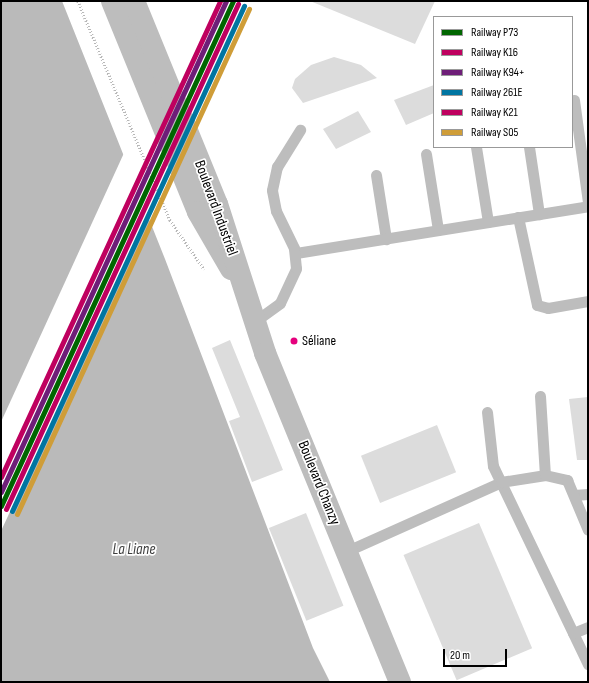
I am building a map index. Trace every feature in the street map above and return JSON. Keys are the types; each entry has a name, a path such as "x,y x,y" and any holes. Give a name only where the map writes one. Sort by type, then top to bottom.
{"street":[{"name":"Boulevard Industriel","path":"112,1 201,218 240,284"},
{"name":"Boulevard Industriel","path":"134,1 217,204 240,284"},
{"name":"Boulevard Chanzy","path":"240,284 400,682"}],"lane":[{"path":"574,100 588,202"},
{"path":"254,322 280,303 288,292 296,268 296,253 276,211 272,190 277,167 300,130"},
{"path":"476,148 488,222"},
{"path":"529,148 539,214"},
{"path":"426,154 438,230"},
{"path":"376,175 386,238"},
{"path":"296,253 588,206"},
{"path":"518,217 538,305 548,308 588,301"},
{"path":"540,396 545,475"},
{"path":"487,412 493,466 588,664"},
{"path":"347,551 501,482 545,475 567,480 588,530"},
{"path":"574,495 588,494"},
{"path":"573,633 588,627"}],"path":[{"path":"78,1 170,220 208,274"}],"water":[{"name":"La Liane","path":"1,1 62,1 165,259 313,648 330,682 1,682"}],"pier":[{"path":"124,153 149,214 1,531 1,422"}],"building":[{"path":"310,1 435,1 415,44"},
{"path":"334,57 361,65 377,78 303,103 292,88 295,79 311,65"},
{"path":"433,85 433,113 406,125 394,100"},
{"path":"358,111 371,132 336,149 323,129"},
{"path":"230,340 283,470 252,482 229,421 240,417 212,348"},
{"path":"588,397 588,460 577,460 569,399"},
{"path":"437,425 456,472 380,503 361,456"},
{"path":"306,513 343,606 306,621 269,528"},
{"path":"479,523 532,648 457,680 404,555"}],"rail line":[{"name":"K21","path":"1,477 220,1"},
{"name":"K94+","path":"1,492 226,1"},
{"name":"P73","path":"1,506 233,1"},
{"name":"K16","path":"6,509 238,4"},
{"name":"261E","path":"12,511 244,6"},
{"name":"S05","path":"17,514 249,9"}],"place":[{"name":"Séliane","path":"294,341"}]}
